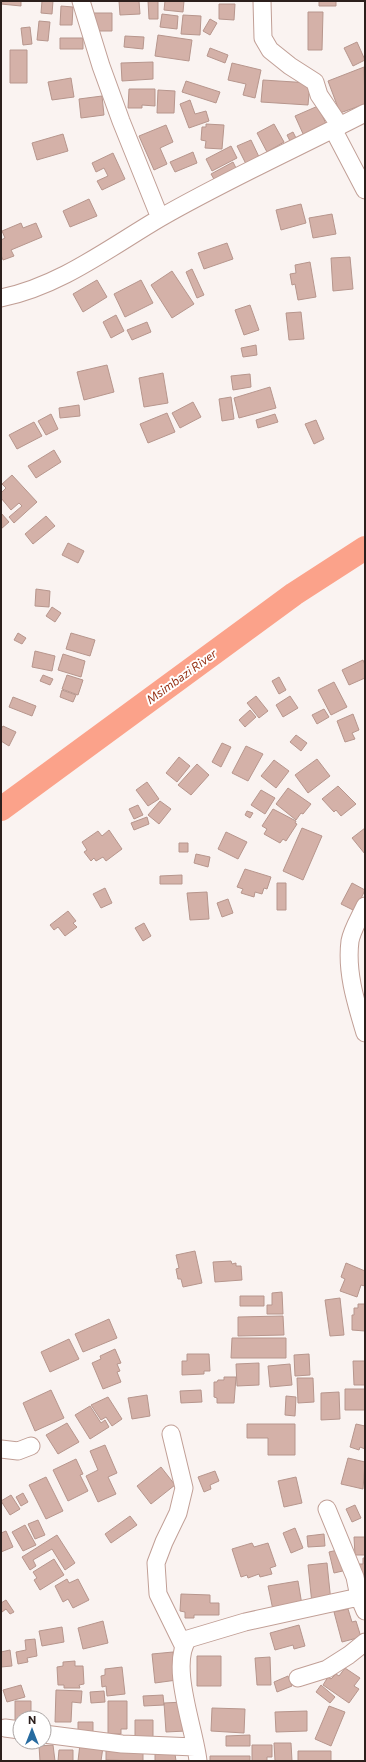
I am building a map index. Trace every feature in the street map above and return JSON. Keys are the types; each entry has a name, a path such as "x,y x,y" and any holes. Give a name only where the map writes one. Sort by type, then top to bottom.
{"street":[{"path":"80,1 121,121 160,218"},
{"path":"262,1 263,38 270,50 290,66 315,82 365,190"},
{"path":"1,298 47,283 73,270 160,218 365,112"},
{"path":"365,906 350,939 351,981 365,1033"},
{"path":"171,1434 184,1488 178,1513 156,1563 158,1594 183,1645"},
{"path":"1,1449 18,1451 31,1446"},
{"path":"52,1735 196,1754 182,1682 181,1655 183,1645 188,1639 245,1622 362,1604 355,1577 326,1509"},
{"path":"298,1678 326,1669 349,1655 365,1642"}],"building":[{"path":"1,1 21,1 21,6 1,4"},
{"path":"42,1 53,1 52,14 41,13"},
{"path":"119,1 139,1 140,14 120,15"},
{"path":"148,1 158,1 158,19 149,19"},
{"path":"165,1 184,1 183,12 164,10"},
{"path":"319,1 336,1 336,6 319,6"},
{"path":"219,4 235,4 234,20 219,19"},
{"path":"61,6 73,7 72,25 60,25"},
{"path":"308,12 323,12 322,50 308,50"},
{"path":"92,13 112,13 112,31 92,31"},
{"path":"162,14 178,16 177,29 160,27"},
{"path":"183,15 201,16 200,35 181,34"},
{"path":"210,19 217,23 210,35 203,31"},
{"path":"39,21 50,22 48,41 37,40"},
{"path":"30,27 32,44 23,45 21,28"},
{"path":"158,35 192,40 189,61 155,56"},
{"path":"125,36 144,37 143,49 124,47"},
{"path":"60,38 83,38 83,49 60,49"},
{"path":"357,42 365,60 353,66 344,48"},
{"path":"210,48 228,55 225,63 207,56"},
{"path":"10,50 27,50 27,83 10,83"},
{"path":"153,62 153,79 122,81 121,63"},
{"path":"232,63 261,70 255,98 243,95 246,84 228,80"},
{"path":"364,67 365,104 340,113 328,81"},
{"path":"71,78 74,97 52,100 48,82"},
{"path":"263,80 310,83 308,105 261,102"},
{"path":"186,81 220,92 216,103 182,92"},
{"path":"129,89 155,89 155,106 142,105 142,108 128,108"},
{"path":"158,90 175,91 174,113 157,113"},
{"path":"102,96 104,115 81,118 79,99"},
{"path":"190,100 195,114 206,111 209,121 189,128 180,104"},
{"path":"318,106 327,126 304,136 295,116"},
{"path":"206,124 224,125 222,149 205,148 206,141 201,140 202,127 206,127"},
{"path":"274,124 284,142 267,152 257,133"},
{"path":"166,125 173,142 160,148 167,164 154,170 139,136"},
{"path":"293,132 298,142 292,145 287,135"},
{"path":"63,134 68,151 37,160 32,143"},
{"path":"251,140 260,159 247,166 237,146"},
{"path":"231,146 237,158 212,171 206,159"},
{"path":"193,152 197,163 175,172 170,162"},
{"path":"113,153 125,179 102,190 97,181 108,176 104,168 96,172 92,163"},
{"path":"233,162 239,174 218,186 211,174"},
{"path":"89,199 97,216 70,227 63,211"},
{"path":"301,204 306,223 281,230 276,210"},
{"path":"332,214 336,234 313,238 309,218"},
{"path":"21,223 23,228 36,223 42,237 11,250 14,256 3,260 1,255 1,240 5,238 2,231"},
{"path":"227,243 233,259 204,269 198,253"},
{"path":"350,257 353,289 333,291 331,258"},
{"path":"310,262 316,297 298,300 295,284 292,285 290,274 296,273 295,265"},
{"path":"192,269 204,295 197,298 186,272"},
{"path":"172,271 194,304 172,318 151,285"},
{"path":"97,280 107,297 83,312 73,294"},
{"path":"141,280 153,303 125,317 114,294"},
{"path":"250,305 259,330 244,335 235,310"},
{"path":"301,312 304,339 289,340 286,313"},
{"path":"116,315 124,331 111,338 103,322"},
{"path":"147,322 151,332 132,340 127,330"},
{"path":"256,345 257,355 243,357 241,348"},
{"path":"107,365 114,392 84,400 77,372"},
{"path":"163,373 168,403 144,407 139,378"},
{"path":"250,374 251,387 233,390 231,376"},
{"path":"270,387 276,408 239,418 234,398"},
{"path":"231,397 234,419 222,421 219,399"},
{"path":"193,402 201,417 180,428 172,413"},
{"path":"79,405 80,416 60,418 59,408"},
{"path":"167,413 175,432 148,443 140,424"},
{"path":"51,414 58,429 46,435 38,421"},
{"path":"275,414 278,422 258,428 256,420"},
{"path":"316,420 324,439 314,444 305,424"},
{"path":"34,422 42,436 17,449 9,435"},
{"path":"54,450 61,462 36,478 28,466"},
{"path":"12,475 37,502 14,523 9,517 22,506 19,503 11,510 1,498 1,493 6,488 2,484"},
{"path":"1,513 9,522 1,529"},
{"path":"46,516 55,526 33,544 25,534"},
{"path":"68,543 84,551 78,563 62,555"},
{"path":"36,589 50,591 49,607 35,606"},
{"path":"52,607 61,613 55,622 46,616"},
{"path":"18,633 26,638 22,644 14,640"},
{"path":"71,633 95,640 90,656 66,649"},
{"path":"35,651 55,656 52,671 32,667"},
{"path":"63,654 85,661 81,677 58,670"},
{"path":"363,660 365,665 365,678 349,685 342,670"},
{"path":"43,675 53,679 50,685 40,681"},
{"path":"67,675 83,680 78,695 62,689"},
{"path":"279,677 286,690 279,694 272,681"},
{"path":"334,682 347,707 331,715 318,690"},
{"path":"62,690 76,695 73,702 60,697"},
{"path":"256,696 268,711 259,718 247,703"},
{"path":"290,696 298,708 283,717 276,705"},
{"path":"13,697 36,706 32,716 9,707"},
{"path":"324,709 329,717 317,724 312,715"},
{"path":"250,710 256,717 245,727 239,720"},
{"path":"353,714 359,730 352,733 355,739 345,742 337,721"},
{"path":"3,726 16,732 9,746 1,741 1,729"},
{"path":"296,735 307,743 301,751 290,742"},
{"path":"222,743 231,747 221,767 212,762"},
{"path":"246,746 263,754 248,781 232,773"},
{"path":"179,757 190,766 177,782 166,773"},
{"path":"317,759 330,776 308,793 295,775"},
{"path":"274,760 289,771 276,788 261,776"},
{"path":"197,764 209,775 191,795 178,785"},
{"path":"147,782 159,799 148,806 136,790"},
{"path":"338,786 356,804 341,816 336,810 334,812 322,799"},
{"path":"288,788 311,804 296,820 276,804"},
{"path":"261,790 275,798 265,814 251,805"},
{"path":"160,801 171,809 159,824 148,815"},
{"path":"138,805 143,815 134,819 129,809"},
{"path":"273,809 296,821 295,823 297,824 286,841 283,839 280,843 264,834 267,829 262,826"},
{"path":"247,811 253,813 250,818 245,815"},
{"path":"147,817 149,824 134,830 131,823"},
{"path":"302,828 322,836 303,880 283,871"},
{"path":"365,828 365,854 352,838"},
{"path":"109,830 122,849 106,861 103,857 96,861 94,858 91,861 84,852 87,850 82,842 98,831 102,836"},
{"path":"226,832 247,842 238,859 218,849"},
{"path":"179,843 188,843 188,852 179,852"},
{"path":"196,854 210,857 208,867 194,863"},
{"path":"245,869 271,877 267,889 264,888 262,894 255,892 254,897 241,893 243,889 237,887"},
{"path":"182,875 182,884 160,884 160,876"},
{"path":"277,883 286,883 286,910 277,910"},
{"path":"352,883 365,890 355,911 341,904"},
{"path":"105,888 112,903 101,908 93,894"},
{"path":"207,892 209,919 190,920 187,893"},
{"path":"228,899 233,913 222,917 217,903"},
{"path":"68,911 76,921 73,923 77,927 65,936 58,927 54,930 50,925"},
{"path":"144,923 151,936 143,941 135,928"},
{"path":"195,1251 202,1283 183,1287 181,1279 178,1279 176,1269 179,1268 176,1255"},
{"path":"231,1261 232,1264 236,1263 236,1266 241,1266 242,1280 215,1282 213,1262"},
{"path":"346,1263 365,1271 365,1286 361,1285 357,1297 340,1291 345,1279 341,1277"},
{"path":"282,1292 283,1314 267,1314 267,1305 272,1305 272,1293"},
{"path":"240,1296 264,1296 264,1306 240,1306"},
{"path":"340,1298 344,1335 330,1336 325,1300"},
{"path":"358,1304 365,1304 365,1331 352,1330 352,1315 354,1315 354,1308 358,1308"},
{"path":"283,1316 284,1335 238,1336 238,1317"},
{"path":"109,1319 117,1338 83,1352 75,1334"},
{"path":"232,1338 286,1338 286,1358 231,1358"},
{"path":"69,1339 79,1359 50,1372 41,1352"},
{"path":"115,1349 121,1363 117,1364 120,1371 117,1372 121,1382 103,1389 92,1363 101,1359 100,1356"},
{"path":"187,1354 209,1354 210,1371 204,1371 204,1374 182,1375 182,1361 187,1361"},
{"path":"309,1354 310,1375 295,1376 294,1355"},
{"path":"353,1361 365,1361 365,1385 354,1385"},
{"path":"259,1363 259,1385 237,1386 236,1364"},
{"path":"290,1364 292,1385 270,1387 268,1366"},
{"path":"224,1377 236,1377 234,1403 217,1403 217,1398 214,1397 214,1382 224,1380"},
{"path":"297,1378 313,1378 314,1402 298,1403"},
{"path":"345,1389 365,1389 365,1410 345,1410"},
{"path":"51,1390 64,1418 35,1431 23,1403"},
{"path":"201,1390 202,1402 181,1403 180,1391"},
{"path":"339,1392 340,1419 321,1420 321,1393"},
{"path":"147,1395 150,1416 132,1419 128,1398"},
{"path":"286,1396 296,1397 295,1416 285,1415"},
{"path":"108,1397 122,1419 112,1426 106,1417 101,1420 91,1405"},
{"path":"90,1406 101,1423 105,1420 109,1427 90,1439 75,1415"},
{"path":"67,1423 79,1442 58,1454 46,1435"},
{"path":"247,1424 295,1424 295,1455 268,1455 268,1438 247,1438"},
{"path":"356,1424 365,1426 365,1449 360,1447 359,1450 350,1447"},
{"path":"105,1445 117,1473 108,1477 116,1494 98,1502 86,1476 98,1470 90,1451"},
{"path":"348,1458 365,1462 363,1489 341,1484"},
{"path":"76,1459 83,1474 80,1475 88,1491 68,1501 53,1470"},
{"path":"161,1467 175,1485 151,1504 137,1486"},
{"path":"215,1471 219,1481 210,1485 211,1489 204,1492 198,1477"},
{"path":"46,1477 63,1511 46,1519 29,1485"},
{"path":"296,1477 302,1503 284,1507 278,1481"},
{"path":"23,1493 28,1502 21,1506 16,1497"},
{"path":"11,1495 20,1509 10,1515 1,1501"},
{"path":"355,1505 361,1518 352,1522 346,1509"},
{"path":"130,1516 137,1525 111,1543 105,1534"},
{"path":"38,1520 45,1535 35,1539 28,1524"},
{"path":"25,1525 36,1545 23,1551 12,1532"},
{"path":"295,1528 303,1548 291,1553 283,1533"},
{"path":"6,1531 13,1547 1,1552 1,1533"},
{"path":"324,1534 325,1546 308,1547 307,1536"},
{"path":"57,1535 75,1563 65,1570 52,1549 33,1560 36,1566 30,1570 22,1557"},
{"path":"354,1537 365,1537 365,1555 355,1555"},
{"path":"252,1543 254,1547 268,1543 276,1566 270,1568 272,1574 260,1577 259,1574 248,1578 247,1575 241,1577 232,1549"},
{"path":"342,1549 347,1570 334,1573 329,1552"},
{"path":"363,1558 365,1558 365,1582 362,1582 358,1564 363,1564"},
{"path":"54,1559 64,1575 40,1590 34,1580 37,1578 33,1572"},
{"path":"327,1563 331,1602 312,1604 308,1565"},
{"path":"67,1579 69,1583 78,1579 89,1600 73,1608 68,1599 63,1602 55,1586"},
{"path":"298,1581 302,1605 273,1610 268,1586"},
{"path":"181,1594 210,1595 210,1603 219,1603 219,1615 194,1615 194,1618 185,1618 185,1612 180,1611"},
{"path":"6,1600 14,1612 10,1614 6,1609 2,1612 1,1610 1,1603"},
{"path":"348,1609 352,1622 356,1621 361,1637 342,1642 334,1612"},
{"path":"103,1621 108,1643 83,1649 78,1628"},
{"path":"299,1625 305,1646 294,1649 293,1645 275,1650 270,1633"},
{"path":"62,1627 64,1642 42,1646 39,1631"},
{"path":"35,1639 37,1656 27,1658 28,1662 18,1664 16,1652 26,1650 25,1640"},
{"path":"10,1650 12,1666 1,1667 1,1652"},
{"path":"173,1652 177,1680 155,1683 152,1654"},
{"path":"197,1656 221,1656 221,1686 197,1686"},
{"path":"270,1657 271,1685 257,1685 255,1658"},
{"path":"75,1661 75,1666 83,1666 84,1684 79,1685 80,1688 64,1688 64,1685 58,1685 57,1667 63,1666 63,1662"},
{"path":"122,1667 125,1694 107,1696 106,1686 102,1687 101,1676 105,1675 105,1669"},
{"path":"345,1668 360,1678 354,1686 359,1689 349,1703 323,1685 328,1677 331,1679 336,1674 339,1676"},
{"path":"288,1676 292,1686 277,1692 274,1682"},
{"path":"21,1685 25,1697 7,1702 3,1690"},
{"path":"321,1685 335,1697 330,1703 316,1692"},
{"path":"56,1690 82,1691 81,1703 72,1702 71,1722 55,1722"},
{"path":"104,1691 105,1702 91,1703 90,1692"},
{"path":"163,1695 164,1705 144,1706 143,1696"},
{"path":"15,1701 31,1701 31,1710 15,1710"},
{"path":"108,1701 127,1701 127,1729 121,1729 121,1734 108,1734"},
{"path":"184,1702 186,1731 166,1732 164,1703"},
{"path":"329,1706 345,1712 331,1746 315,1739"},
{"path":"212,1708 245,1709 244,1733 211,1731"},
{"path":"307,1711 307,1731 276,1732 275,1712"},
{"path":"135,1720 153,1720 153,1739 135,1739"},
{"path":"78,1722 93,1722 93,1733 78,1733"},
{"path":"250,1735 250,1746 226,1746 226,1736"},
{"path":"274,1743 291,1743 292,1761 275,1761"},
{"path":"80,1744 103,1747 101,1761 78,1761"},
{"path":"52,1745 55,1761 40,1761 39,1750 52,1750"},
{"path":"252,1745 272,1745 272,1757 267,1757 267,1761 252,1761"},
{"path":"106,1748 143,1748 143,1761 106,1760"},
{"path":"59,1750 73,1750 73,1761 58,1761"},
{"path":"298,1751 331,1751 331,1761 298,1761"},
{"path":"155,1754 175,1754 176,1761 155,1761"},
{"path":"210,1756 250,1756 250,1761 210,1761"}],"waterway":[{"name":"Msimbazi River","path":"1,809 294,594 365,548"}]}
